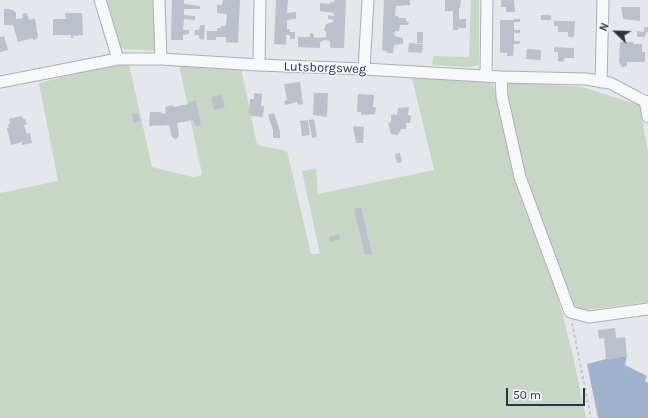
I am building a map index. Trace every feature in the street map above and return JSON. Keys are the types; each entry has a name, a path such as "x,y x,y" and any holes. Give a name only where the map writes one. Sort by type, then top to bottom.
{"street":[{"path":"100,0 118,59"},
{"path":"159,0 161,59"},
{"path":"259,65 260,0"},
{"path":"364,69 368,0"},
{"path":"486,76 487,0"},
{"path":"601,82 603,0"},
{"name":"Lutsborgsweg","path":"0,82 118,59 161,59 501,77 564,78 610,83 647,102"},
{"path":"501,77 502,97 520,177 570,312 589,317 648,309"},
{"path":"647,102 648,117"}],"path":[{"path":"570,312 592,418"}],"green space":[{"path":"107,0 155,0 155,51 124,49 120,46"},
{"path":"471,0 479,0 479,65 469,67 432,65 433,56 469,57"},
{"path":"114,64 129,64 152,167 193,177 200,176 202,174 179,65 241,68 257,145 287,151 311,254 320,254 302,171 316,168 318,194 434,170 412,78 487,82 493,84 555,285 572,352 586,418 0,418 0,193 58,181 39,83"},
{"path":"506,82 582,87 639,105 648,151 648,302 584,310 573,307 514,138 508,110"}],"water":[{"path":"627,356 625,365 647,376 645,381 648,383 648,418 598,418 587,364"}],"building":[{"path":"172,0 184,0 184,4 200,6 200,9 184,9 184,15 195,16 195,20 184,19 183,30 189,30 189,34 183,35 183,40 171,40"},
{"path":"223,0 240,0 238,43 226,42 226,37 216,37 216,40 207,40 207,31 217,31 217,28 226,26 227,14 217,13 217,5 222,5"},
{"path":"276,0 288,0 287,13 296,12 296,19 287,20 287,29 290,29 290,32 295,32 295,39 290,39 290,35 286,35 286,45 274,44"},
{"path":"334,0 346,0 344,48 332,48 330,47 330,41 324,40 320,42 320,48 298,47 298,37 310,37 310,33 313,33 314,38 326,37 326,31 324,31 326,24 333,22 334,20 328,19 328,15 334,16 334,13 320,11 320,3 330,4 330,2 334,2"},
{"path":"384,0 410,0 410,5 396,6 395,16 398,16 398,18 406,18 406,21 409,22 408,25 400,25 399,31 395,31 394,36 403,38 403,44 394,45 393,53 387,53 387,51 382,50"},
{"path":"445,0 461,0 459,19 466,19 466,28 458,28 458,30 453,30 453,11 445,11"},
{"path":"501,0 514,0 515,12 506,12 506,7 501,7"},
{"path":"621,7 640,7 640,21 623,19"},
{"path":"4,9 13,10 16,13 16,19 23,18 22,14 27,13 29,20 35,18 38,37 33,40 32,38 18,42 13,25 4,25"},
{"path":"65,13 82,13 83,35 73,36 73,38 71,38 71,35 53,35 53,19 66,19"},
{"path":"541,15 551,15 551,20 541,20"},
{"path":"520,19 520,22 514,22 514,30 520,30 520,33 514,33 514,41 520,41 520,44 514,44 513,56 507,56 507,53 500,53 500,20"},
{"path":"554,21 575,21 574,37 568,37 568,32 558,32 558,26 554,26"},
{"path":"200,25 205,25 204,40 199,39 199,35 194,35 195,30 199,30"},
{"path":"644,27 648,27 648,32 646,32 645,37 637,37 637,31 644,32"},
{"path":"417,32 423,32 423,43 417,43"},
{"path":"4,36 8,50 0,52 0,37"},
{"path":"620,42 642,44 642,52 645,52 645,62 627,62 627,66 622,67 619,62"},
{"path":"409,43 423,44 422,53 408,52"},
{"path":"554,47 574,48 574,58 564,58 564,62 558,61 558,52 554,52"},
{"path":"527,49 541,50 541,60 526,59"},
{"path":"300,82 303,104 298,105 297,102 285,105 284,101 287,100 284,84"},
{"path":"254,93 262,94 261,106 264,106 263,117 251,116 251,114 249,114 250,99 254,99"},
{"path":"314,93 328,93 327,117 313,115"},
{"path":"358,94 374,95 373,107 376,107 375,114 361,115 361,112 357,112"},
{"path":"221,95 225,107 214,110 211,97"},
{"path":"196,100 201,124 196,126 193,120 177,123 179,134 178,138 175,139 172,137 169,125 149,126 150,112 161,112 166,114 165,107 189,104 189,102"},
{"path":"409,107 408,115 411,116 410,123 406,123 406,129 401,129 398,135 391,134 388,122 391,123 391,114 397,115 398,108"},
{"path":"138,113 140,121 134,123 132,114"},
{"path":"274,113 280,131 280,138 273,138 273,130 268,115"},
{"path":"22,116 27,124 24,125 27,134 30,133 32,143 22,145 22,142 11,145 7,128 9,128 8,125 10,124 9,119"},
{"path":"314,119 317,137 312,138 309,120"},
{"path":"308,120 310,135 302,136 300,121"},
{"path":"353,126 364,127 363,143 356,143"},
{"path":"400,153 402,162 397,163 395,154"},
{"path":"361,207 372,254 365,255 354,209"},
{"path":"339,234 340,239 330,242 329,237"},
{"path":"615,328 615,338 625,337 627,356 606,359 604,338 599,339 598,330"}]}
